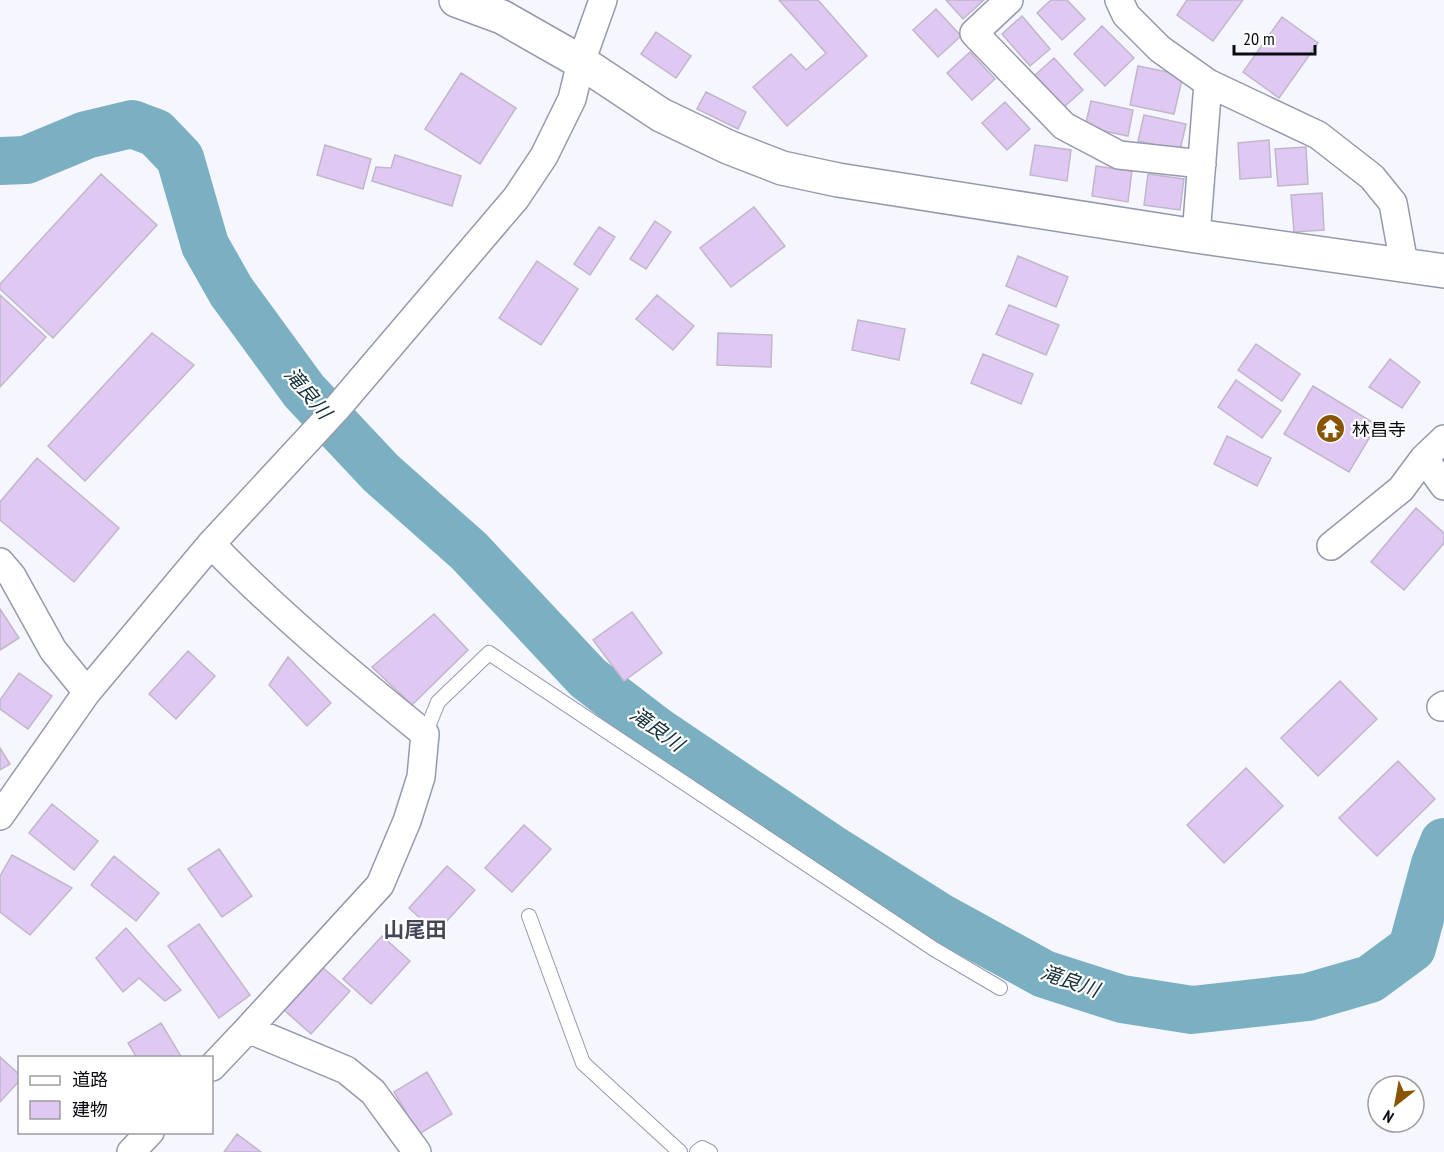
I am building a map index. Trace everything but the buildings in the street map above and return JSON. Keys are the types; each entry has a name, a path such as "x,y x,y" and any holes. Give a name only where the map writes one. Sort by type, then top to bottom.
{"street":[{"path":"456,0 502,16 581,62 661,115 728,147 783,168 837,180 1196,236 1444,271"},
{"path":"0,816 87,692 211,544 310,438 516,198 544,156 567,108 603,0"},
{"path":"1009,0 974,33 1064,126 1119,155 1202,164"},
{"path":"1119,0 1126,15 1160,49 1208,83 1318,135 1372,177 1393,203 1404,264"},
{"path":"1196,236 1208,83"},
{"path":"1331,546 1401,489 1424,458 1444,439"},
{"path":"1424,458 1444,486"},
{"path":"211,544 267,601 319,648 425,734 421,777 407,821 380,885 213,1067"},
{"path":"0,562 12,576 53,650 87,692"},
{"path":"248,1029 346,1070 373,1092 417,1152"},
{"path":"131,1152 148,1134"}],"lane":[{"path":"425,734 438,702 489,653 934,949 1000,988"},
{"path":"529,916 583,1063 680,1152"},
{"path":"697,1152 702,1148 710,1152"}],"waterway":[{"name":"滝良川","path":"0,161 26,160 86,135 132,124 156,133 180,158 205,245 231,291 304,391 381,473 469,551 588,678 657,731 829,847 940,917 1044,974 1122,999 1192,1010 1308,997 1370,979 1412,948 1435,864 1444,842"}],"place":[{"name":"林昌寺","path":"1331,429"}],"district":[{"name":"山尾田","path":"415,929"}]}
